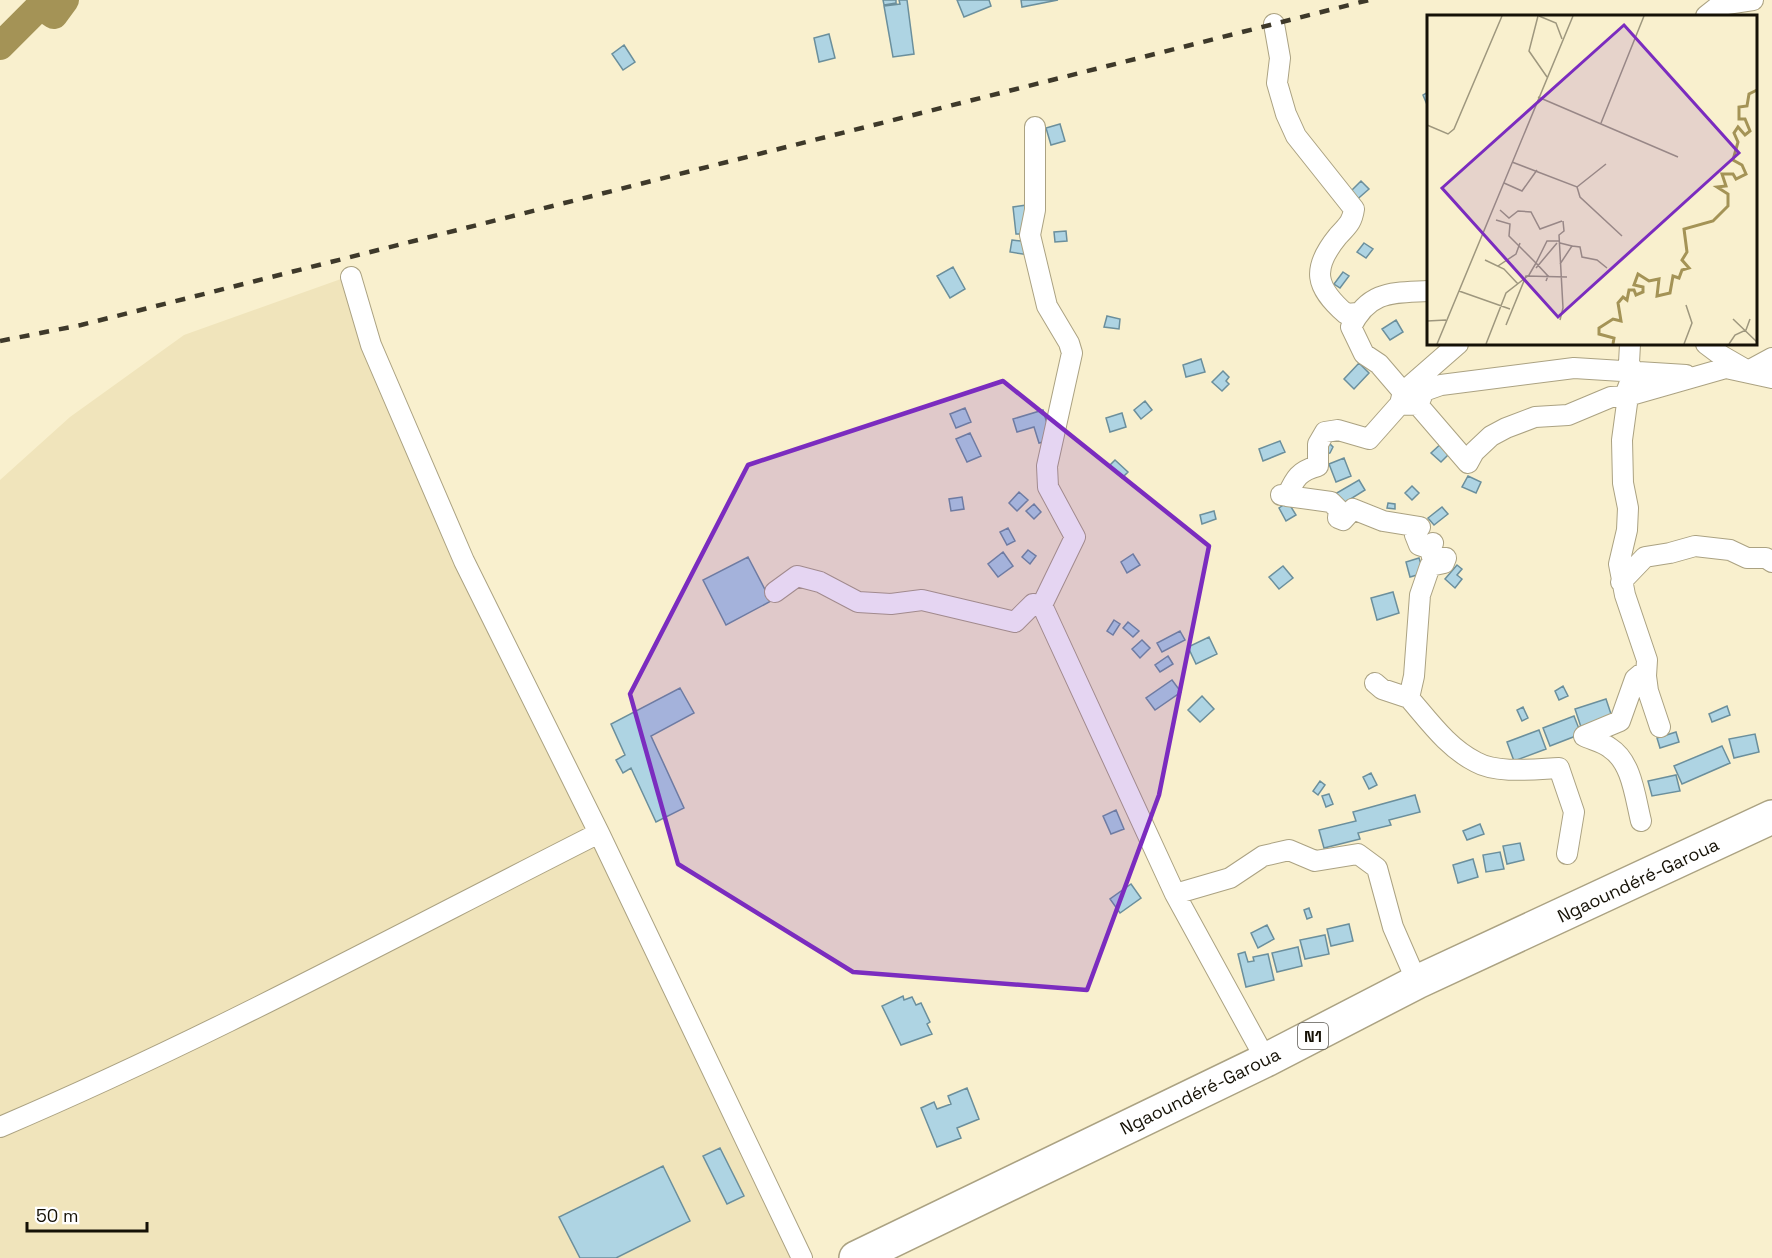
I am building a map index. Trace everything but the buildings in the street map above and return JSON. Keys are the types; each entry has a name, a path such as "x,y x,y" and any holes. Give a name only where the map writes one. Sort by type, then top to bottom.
{"highway":[{"name":"Ngaoundéré-Garoua","path":"856,1258 1266,1060 1418,982 1772,817"}],"street":[{"path":"1713,8 1753,0"},
{"path":"1274,24 1280,58 1277,83 1286,114 1296,135 1354,210 1353,222 1323,255 1318,271 1324,291 1335,304 1347,314 1358,313"},
{"path":"1035,127 1035,210 1030,235 1047,306 1069,343 1072,353 1047,466 1048,487 1075,537 1042,605"},
{"path":"351,277 371,345 464,561 599,833 802,1258"},
{"path":"1427,291 1401,290 1372,299 1358,313 1351,327 1354,339 1364,354 1379,364 1407,400 1468,463 1491,436 1535,417 1568,415 1611,397 1628,396 1694,375 1726,368 1772,378"},
{"path":"1409,698 1414,676 1420,595 1430,566 1443,563 1446,558 1432,557 1430,548 1432,543 1425,547 1419,545 1415,535 1420,527 1383,521 1353,509 1343,520 1338,518 1339,510 1331,502 1284,496 1294,478 1302,470 1318,466 1318,444 1325,432 1338,430 1369,439 1457,345"},
{"path":"1630,345 1629,363 1634,372"},
{"path":"1707,345 1748,371"},
{"path":"1748,371 1772,358"},
{"path":"1407,400 1424,391 1441,386 1574,368 1694,375"},
{"path":"1634,372 1627,390 1622,440 1623,483 1628,508 1628,530 1619,564 1621,582 1647,660 1648,691 1660,727"},
{"path":"1621,582 1645,557 1670,554 1695,546 1730,550 1747,558 1766,558 1772,562"},
{"path":"775,592 797,576 820,582 858,602 891,604 922,600 1015,622 1033,604 1042,605"},
{"path":"1042,605 1175,894 1266,1060"},
{"path":"1641,821 1630,776 1621,756 1609,746 1584,736 1620,721 1635,679 1641,674 1646,676"},
{"path":"1374,683 1382,689 1409,698 1442,737 1477,763 1512,770 1559,768 1575,812 1567,854"},
{"path":"0,1127 111,1077 350,962 599,833"},
{"path":"1175,894 1230,878 1263,856 1289,850 1315,861 1358,854 1377,868 1393,927 1418,982"}],"highlighted area":[{"path":"1003,381 1209,546 1159,795 1087,990 853,972 678,864 630,694 748,465"}],"shaded area":[{"path":"355,274 442,494 797,1258 0,1258 0,480 70,417 184,335"}],"waterway":[{"path":"0,46 38,8 42,7 54,15 65,0"}],"railway":[{"path":"0,341 81,325 1369,0"}]}
